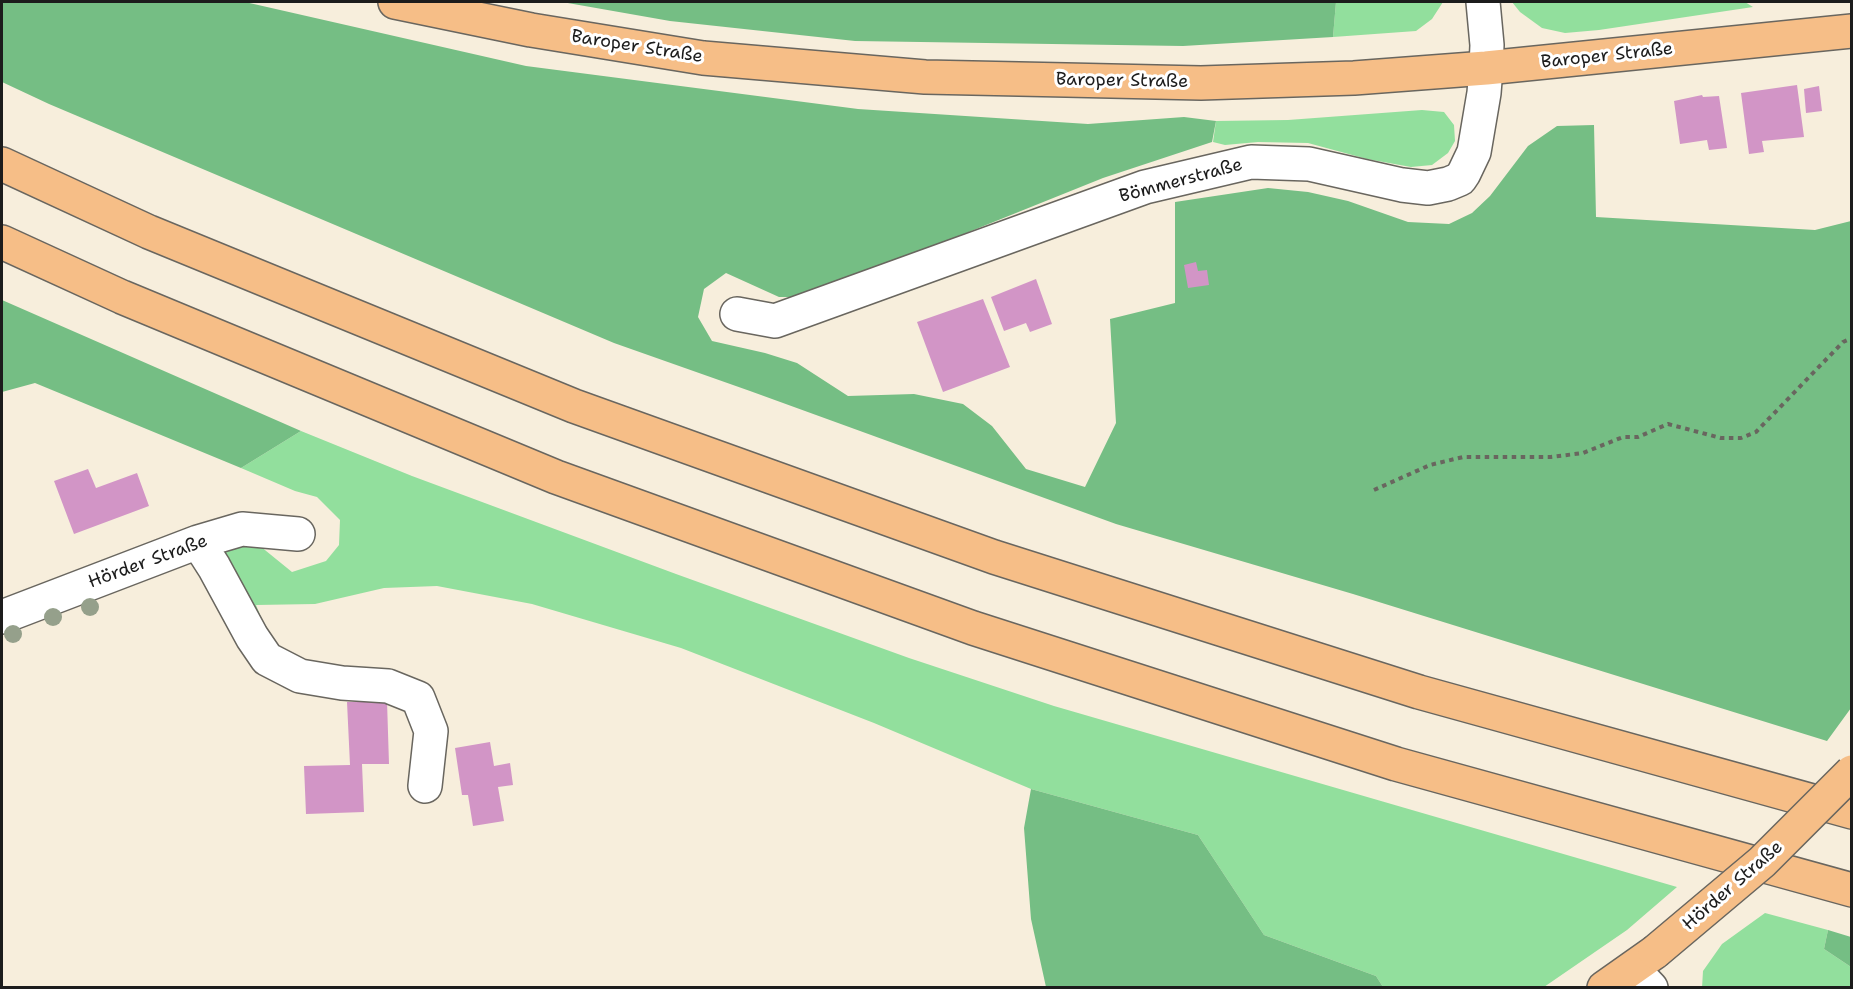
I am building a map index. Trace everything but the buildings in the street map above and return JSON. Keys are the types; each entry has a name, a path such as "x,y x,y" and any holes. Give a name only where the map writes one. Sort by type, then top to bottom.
{"main road":[{"name":"Baroper Straße","path":"395,2 531,30 703,58 925,77 1201,83 1354,78 1486,68 1851,31"},
{"path":"2,164 149,232 574,406 994,557 1419,692 1851,812"},
{"path":"2,242 122,297 556,477 973,628 1396,764 1851,890"},
{"name":"Hörder Straße","path":"1604,987 1646,970 1762,862 1851,772"}],"street":[{"name":"Bömmerstraße","path":"737,314 776,321 1145,187 1251,162 1309,164 1402,185 1428,188 1460,179 1471,162 1484,93 1487,45 1484,2"},
{"name":"Hörder Straße","path":"2,617 198,542 242,529 298,534"},
{"path":"198,542 252,638 267,660 300,676 342,683 387,686 418,698 431,731 425,786"}],"path":[{"path":"1374,490 1430,465 1463,457 1551,457 1583,453 1623,437 1638,437 1668,424 1721,438 1741,438 1756,432 1843,342 1851,338"}],"green space":[{"path":"2,2 245,2 526,66 858,109 1088,124 1184,117 1216,121 1212,142 1103,178 807,297 779,297 726,273 704,289 698,317 712,341 797,363 848,396 914,394 963,404 992,426 1026,469 1085,487 1116,423 1110,319 1175,303 1175,202 1268,188 1308,192 1348,201 1408,222 1449,224 1472,213 1490,196 1528,146 1557,126 1594,125 1596,217 1815,230 1851,221 1851,708 1827,741 1353,594 1116,524 614,343 2,82"},
{"path":"562,2 1336,2 1333,37 1183,46 855,41 670,21"},
{"path":"1336,2 1443,2 1432,19 1416,31 1333,37"},
{"path":"1512,2 1745,2 1753,7 1565,33 1542,28 1520,12"},
{"path":"1422,110 1444,112 1454,125 1455,141 1448,153 1432,165 1411,167 1367,159 1308,143 1258,142 1225,145 1213,142 1216,121 1288,120"},
{"path":"2,300 301,431 241,468 35,383 2,392"},
{"path":"301,431 412,476 909,658 1054,706 1677,887 1627,930 1544,987 1383,987 1376,976 1264,935 1198,835 1031,789 874,723 681,648 532,604 437,586 384,588 315,604 256,605 263,622 253,623 217,548 241,543 260,546 292,572 326,561 339,545 340,520 317,497 295,491 241,468"},
{"path":"1031,789 1198,835 1264,935 1376,976 1383,987 1046,987 1031,919 1024,828"},
{"path":"1765,913 1828,930 1824,949 1851,967 1851,987 1702,988 1703,971 1722,944"},
{"path":"1828,930 1851,937 1851,967 1824,949"}]}
